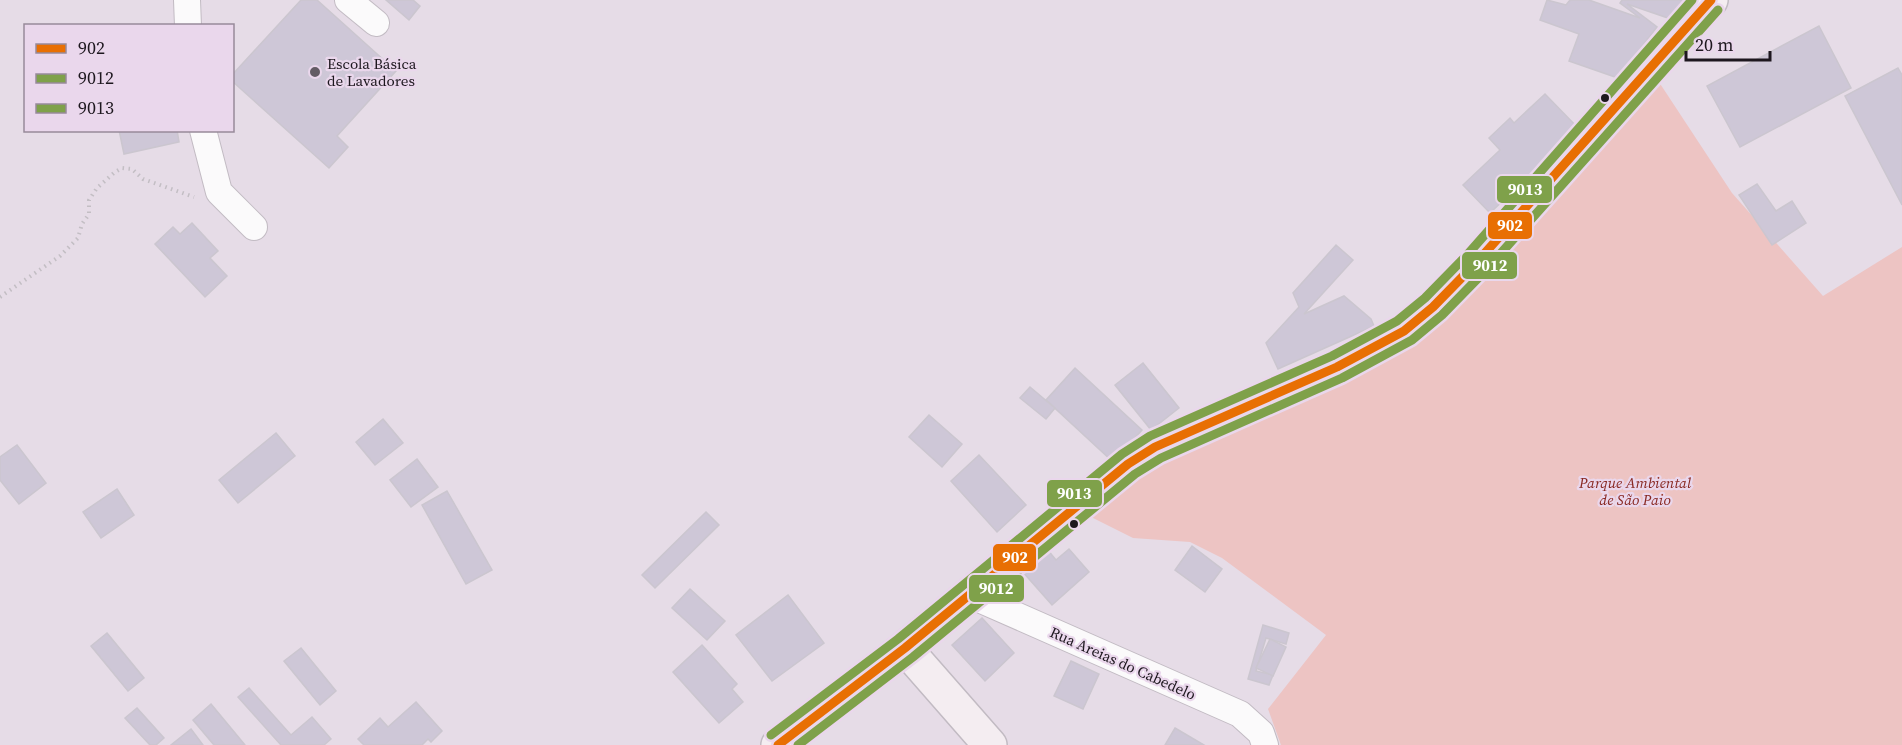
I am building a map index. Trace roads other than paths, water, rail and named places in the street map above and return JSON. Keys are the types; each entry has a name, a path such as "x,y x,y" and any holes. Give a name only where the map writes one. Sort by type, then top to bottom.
{"main road":[{"path":"778,745 905,648 1128,464 1155,447 1336,367 1404,331 1433,307 1476,263 1711,0"},
{"path":"905,648 990,745"}],"street":[{"path":"187,0 188,24"},
{"path":"348,0 376,23"},
{"path":"204,132 219,192 254,227"},
{"name":"Rua Areias do Cabedelo","path":"969,595 1240,714 1260,733 1265,745"}],"place":[{"name":"Escola Básica de Lavadores","path":"315,72"}],"park label":[{"name":"Parque Ambiental de São Paio","path":"1635,490"}]}
